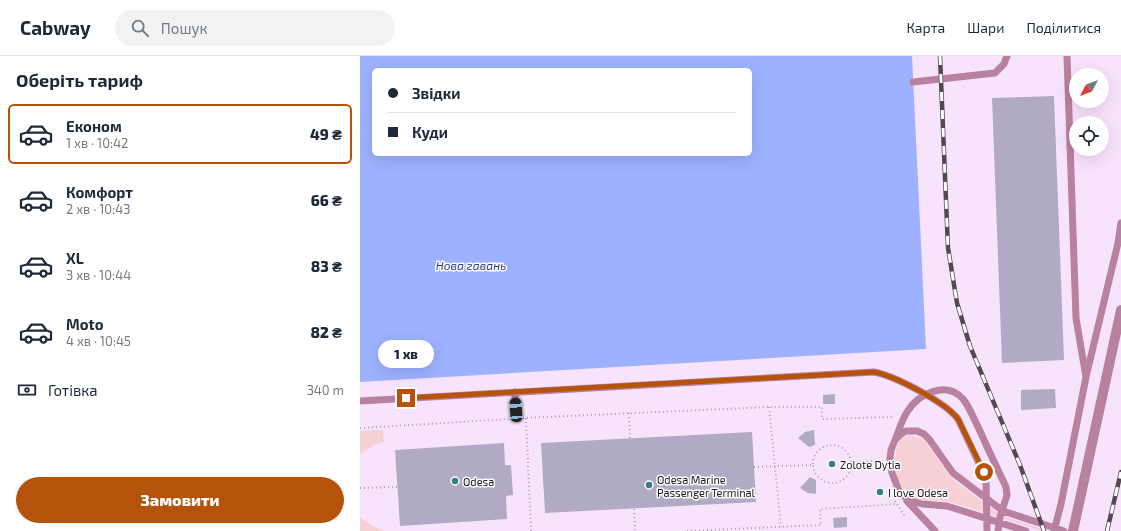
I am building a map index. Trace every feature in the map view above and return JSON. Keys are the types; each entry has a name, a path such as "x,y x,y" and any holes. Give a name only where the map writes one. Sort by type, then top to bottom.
{"street":[{"path":"1073,531 1121,310"}],"lane":[{"path":"913,82 995,73 1004,64 1007,56"},
{"path":"1067,56 1076,318 1086,377"},
{"path":"1054,531 1061,504 1086,377 1118,243 1121,223"},
{"path":"360,401 874,372 885,374 944,405 958,419 985,476 987,531"},
{"path":"935,531 904,498 896,486 892,473 891,455 894,440 908,411 924,396 933,391 948,390 960,397 969,409 1006,487 1007,495 1000,517 998,531"},
{"path":"515,392 516,410"},
{"path":"894,440 906,431 917,431 924,434 958,478 1003,512 1064,531"},
{"path":"904,498 916,503 947,506 1026,531"}],"path":[{"path":"521,418 822,406 822,419 894,417"},
{"path":"769,407 781,527"},
{"path":"892,421 898,409 908,411"},
{"path":"628,414 630,438"},
{"path":"360,428 516,418"},
{"path":"526,418 531,531"},
{"path":"830,445 842,448 849,457 850,470 840,481 826,482 819,478 813,465 816,454 820,449 830,445"},
{"path":"850,462 884,460"},
{"path":"754,467 813,465"},
{"path":"360,488 398,487"},
{"path":"893,498 904,515 920,515"},
{"path":"687,531 821,525 820,509 896,504"},
{"path":"634,509 635,531"}],"shaded area":[{"path":"383,430 384,442 376,444 360,454 360,431"},
{"path":"911,435 921,438 926,442 954,480 1000,515 1049,531 1040,531 949,502 924,500 910,496 902,488 899,482 895,457 899,443 905,437"},
{"path":"360,517 372,526 384,531 360,531"}],"water":[{"name":"Нова гавань","path":"360,56 912,56 926,349 360,382"}],"building":[{"path":"1054,96 1064,360 1002,363 992,98"},
{"path":"1055,389 1056,408 1021,410 1021,390"},
{"path":"835,394 835,404 823,404 823,395"},
{"path":"814,430 815,445 809,447 798,438 805,432"},
{"name":"Odesa Marine Passenger Terminal","path":"752,432 756,502 545,513 541,443"},
{"name":"Odesa","path":"504,443 505,465 511,465 513,495 506,496 507,519 400,526 395,450"},
{"path":"810,477 816,480 816,494 808,493 800,488"},
{"path":"847,517 847,527 834,528 833,518"}],"railway":[{"path":"940,56 948,248 957,303 970,346 1020,465 1044,531"},
{"path":"1107,531 1121,472"}],"place":[{"name":"Zolote Dytia","path":"832,464"},
{"name":"Odesa","path":"455,481"},
{"name":"Odesa Marine Passenger Terminal","path":"649,485"},
{"name":"I love Odesa","path":"880,492"}],"route":[{"path":"406,398 874,372 895,378 944,405 953,413 958,419 984,472"}]}
